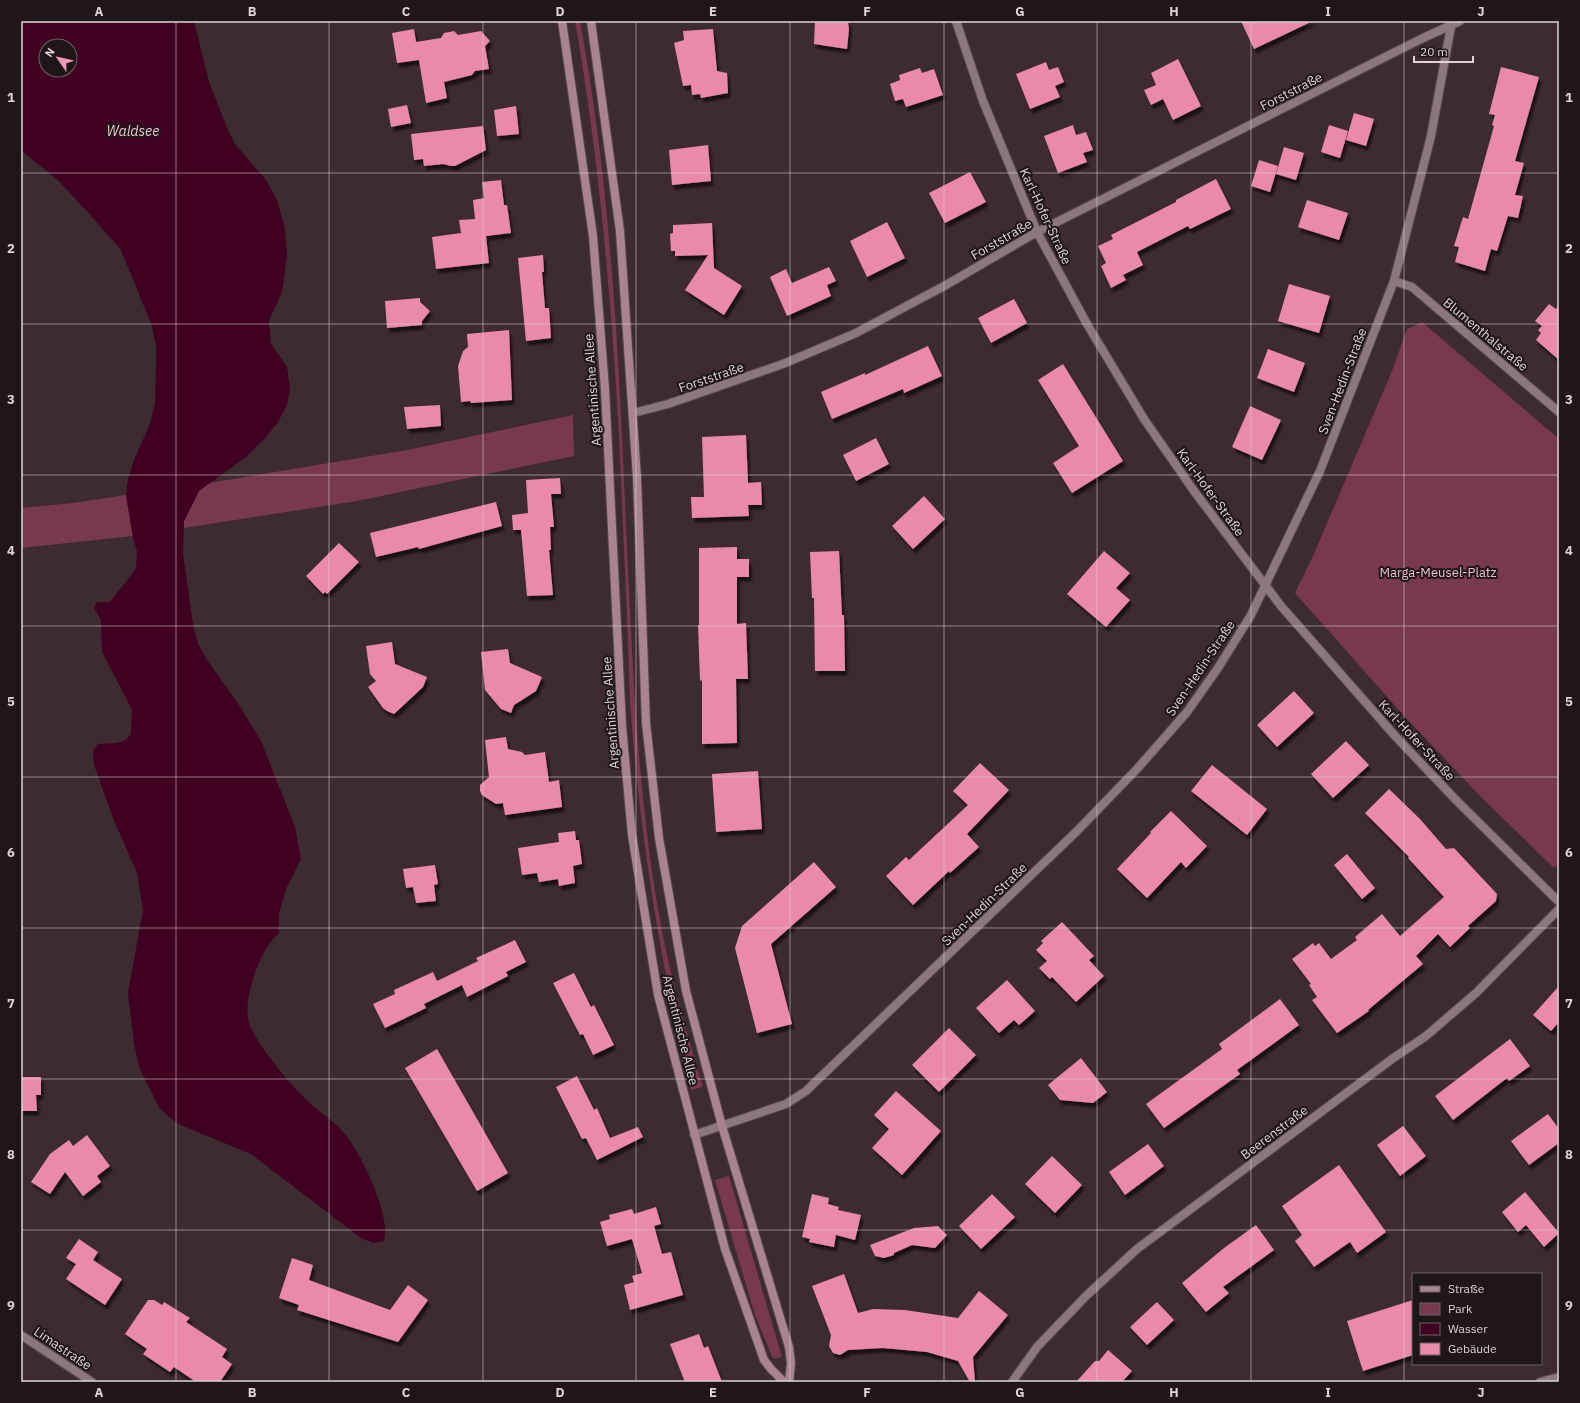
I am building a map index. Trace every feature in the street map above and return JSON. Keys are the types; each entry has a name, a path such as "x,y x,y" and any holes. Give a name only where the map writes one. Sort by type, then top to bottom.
{"main road":[{"name":"Argentinische Allee","path":"562,21 593,236 605,389 622,726 632,835 658,995 725,1249 764,1360 784,1382"},
{"name":"Argentinische Allee","path":"591,21 620,231 637,478 646,723 659,838 686,991 722,1126 789,1347 791,1363 789,1382"}],"street":[{"name":"Karl-Hofer-Straße","path":"956,21 983,101 1037,232 1087,324 1144,419 1194,491 1281,606 1396,737 1456,800 1559,902"},
{"name":"Sven-Hedin-Straße","path":"694,1135 786,1104 806,1091 1076,832 1137,769 1187,712 1218,668 1250,614 1320,471 1394,281 1431,136 1455,22"},
{"name":"Forststraße","path":"633,414 668,404 783,364 856,333 946,285 1037,232 1455,22"},
{"name":"Blumenthalstraße","path":"1394,281 1412,287 1559,412"},
{"name":"Beerenstraße","path":"1012,1382 1038,1347 1086,1296 1137,1249 1392,1059 1426,1036 1476,993 1559,909"},
{"name":"Limastraße","path":"21,1335 92,1382"},
{"path":"1540,1382 1559,1377"}],"green space":[{"path":"575,21 580,21 591,84 612,273 617,336 634,685 642,790 648,842 665,946 687,1034 703,1087 691,1090 671,1000 654,910 636,773 630,705 619,435 608,279 591,124"},
{"name":"Marga-Meusel-Platz","path":"1422,322 1559,439 1559,863 1554,868 1483,799 1406,718 1295,593 1313,556 1392,371 1407,329"},
{"path":"573,415 574,456 357,501 184,528 184,521 199,491 209,483 407,450"},
{"path":"126,495 133,536 21,548 21,508 73,503"},
{"path":"729,1176 782,1357 773,1359 755,1315 715,1180"}],"water":[{"name":"Waldsee","path":"21,21 194,21 209,82 228,130 235,144 266,180 277,200 285,229 287,256 282,292 269,320 271,344 287,367 290,388 287,405 278,422 265,438 246,457 199,491 184,521 183,554 193,624 198,644 261,741 295,827 301,859 287,887 279,913 279,933 266,949 254,975 248,1000 248,1018 257,1039 285,1077 304,1098 333,1122 351,1142 364,1164 380,1203 385,1226 384,1241 373,1243 361,1238 251,1154 178,1124 160,1109 139,1067 134,1043 128,993 143,910 137,873 113,818 94,765 93,750 98,744 117,743 126,740 131,734 132,710 102,652 101,620 94,608 97,602 110,602 136,569 137,551 133,538 126,495 128,479 134,460 150,424 155,403 156,346 152,326 121,250 59,181 21,150"}],"building":[{"path":"815,21 848,21 849,29 847,49 814,44"},
{"path":"1241,21 1313,21 1254,49"},
{"path":"414,29 416,42 441,38 444,33 454,31 458,35 481,31 490,41 485,46 489,69 475,71 472,75 444,82 447,98 426,103 419,60 397,63 392,33"},
{"path":"713,29 717,71 727,73 728,93 701,98 700,94 692,95 691,85 683,86 674,43 684,40 683,31"},
{"path":"1178,59 1201,106 1173,120 1163,99 1151,105 1144,90 1156,85 1151,73"},
{"path":"1046,62 1049,70 1058,67 1064,82 1055,86 1060,97 1030,109 1016,74"},
{"path":"1501,67 1539,77 1515,161 1524,163 1515,195 1523,196 1518,218 1508,216 1497,251 1491,249 1485,271 1455,262 1459,247 1454,246 1463,217 1468,219 1494,126 1492,125 1495,115 1489,114"},
{"path":"920,68 922,73 934,69 943,95 906,107 903,99 895,101 890,84 900,80 899,75"},
{"path":"407,105 411,123 391,127 388,109"},
{"path":"516,106 519,134 497,136 494,110"},
{"path":"1354,113 1374,119 1366,146 1346,140"},
{"path":"1073,125 1076,135 1086,132 1093,150 1083,153 1087,162 1058,173 1044,136"},
{"path":"1329,125 1348,131 1340,158 1321,152"},
{"path":"483,126 486,150 455,166 443,164 424,166 423,159 414,160 411,134"},
{"path":"708,145 711,181 672,185 669,150"},
{"path":"1284,147 1304,153 1296,180 1276,174"},
{"path":"1259,160 1278,166 1270,192 1251,186"},
{"path":"970,172 986,202 945,223 929,193"},
{"path":"1216,179 1231,209 1190,229 1188,226 1137,252 1143,265 1123,275 1126,280 1111,288 1101,266 1106,263 1098,246 1113,239 1111,235 1176,202 1176,200"},
{"path":"501,180 504,205 507,205 511,233 486,236 489,263 436,269 432,237 461,233 459,220 475,219 473,200 484,198 482,182"},
{"path":"1307,200 1348,213 1339,240 1298,227"},
{"path":"887,222 905,258 867,277 850,241"},
{"path":"712,223 714,268 742,286 724,315 685,290 708,255 675,256 675,251 671,251 670,234 673,233 673,225"},
{"path":"543,255 544,272 542,272 545,308 549,308 551,338 526,341 518,258"},
{"path":"829,267 836,281 827,285 831,296 787,316 770,277 786,269 792,283"},
{"path":"1289,284 1330,296 1319,333 1278,321"},
{"path":"420,298 420,302 430,311 422,321 422,325 387,328 385,301"},
{"path":"1014,299 1027,323 991,343 978,318"},
{"path":"1549,304 1556,309 1559,305 1559,360 1536,340 1541,333 1538,330 1542,326 1535,321"},
{"path":"509,330 512,400 471,403 470,401 461,402 458,366 463,351 468,347 467,334"},
{"path":"928,346 942,376 904,393 903,389 832,419 821,392 865,373 865,375"},
{"path":"1268,349 1305,363 1294,392 1257,378"},
{"path":"1063,364 1123,461 1072,493 1053,463 1079,446 1038,380"},
{"path":"440,405 441,426 407,429 404,407"},
{"path":"1250,406 1281,420 1262,460 1232,447"},
{"path":"746,435 748,483 761,482 762,505 748,505 749,516 692,518 691,497 704,497 702,437"},
{"path":"876,438 889,464 856,481 843,455"},
{"path":"560,478 561,494 551,494 554,527 550,527 551,550 549,550 553,595 527,596 521,530 513,530 512,515 528,513 526,480"},
{"path":"924,496 945,519 913,549 892,526"},
{"path":"496,502 502,526 419,549 418,547 376,557 370,533"},
{"path":"339,543 359,562 327,594 325,592 323,594 306,576"},
{"path":"737,547 737,559 749,559 749,577 737,577 737,624 746,623 748,679 736,679 737,743 702,744 702,680 700,681 698,625 699,548"},
{"path":"839,551 842,615 844,615 845,671 815,671 814,598 812,598 810,552"},
{"path":"1104,551 1130,573 1116,588 1130,600 1106,627 1067,594"},
{"path":"392,642 395,664 427,677 423,687 394,714 383,708 368,687 376,681 370,674 366,646"},
{"path":"508,649 510,663 542,677 536,691 514,705 511,713 501,709 485,690 481,652"},
{"path":"1294,691 1314,713 1277,747 1257,725"},
{"path":"506,737 508,749 522,752 525,755 545,752 549,782 559,780 562,807 505,815 503,803 496,804 482,795 480,785 489,777 485,740"},
{"path":"1346,741 1369,765 1333,798 1311,774"},
{"path":"980,763 1009,790 967,834 979,847 950,873 949,871 913,905 886,876 906,857 909,860 968,805 953,791"},
{"path":"1212,765 1267,809 1247,835 1191,791"},
{"path":"758,771 762,829 716,832 712,774"},
{"path":"1389,789 1420,819 1446,849 1454,848 1497,894 1496,901 1468,926 1470,928 1450,947 1438,934 1416,956 1423,964 1368,1010 1369,1011 1337,1033 1312,1000 1317,997 1309,985 1311,984 1292,959 1313,943 1315,946 1319,943 1331,959 1357,940 1355,937 1382,914 1400,936 1444,897 1408,858 1409,857 1365,813"},
{"path":"1171,811 1207,846 1186,868 1181,862 1147,898 1117,869"},
{"path":"575,831 576,840 579,840 582,864 573,866 575,883 559,886 558,879 539,882 537,873 522,875 518,848 559,842 558,833"},
{"path":"1347,854 1375,888 1362,899 1334,865"},
{"path":"814,862 836,887 771,944 792,1024 757,1033 735,948 742,926"},
{"path":"435,865 438,884 434,885 436,901 416,903 413,887 406,888 403,869"},
{"path":"1062,922 1094,956 1089,960 1104,976 1076,1002 1052,977 1050,979 1039,968 1047,961 1036,950 1043,943 1041,941"},
{"path":"515,940 526,962 506,972 508,976 467,997 462,985 424,1004 426,1008 385,1028 373,1004 395,994 394,990 433,972 437,981 478,961 476,958"},
{"path":"574,973 591,1007 594,1005 614,1045 593,1055 583,1034 580,1035 553,983"},
{"path":"1007,980 1035,1011 1019,1025 1014,1020 999,1033 976,1008"},
{"path":"1559,986 1559,1022 1551,1031 1533,1015"},
{"path":"1280,999 1299,1025 1237,1070 1240,1074 1164,1128 1146,1104 1222,1049 1219,1044"},
{"path":"949,1028 976,1055 939,1092 912,1065"},
{"path":"1510,1039 1530,1066 1509,1081 1507,1078 1453,1120 1435,1096"},
{"path":"437,1049 508,1173 477,1191 405,1068"},
{"path":"1081,1058 1107,1092 1093,1103 1060,1100 1048,1085"},
{"path":"577,1076 594,1110 597,1108 610,1138 638,1127 643,1137 597,1160 586,1138 582,1139 556,1087"},
{"path":"21,1077 41,1077 41,1095 36,1095 37,1111 21,1111"},
{"path":"896,1091 941,1131 902,1175 872,1148 889,1129 874,1115"},
{"path":"1548,1114 1559,1129 1559,1143 1529,1165 1511,1141"},
{"path":"1403,1126 1426,1156 1400,1176 1377,1145"},
{"path":"87,1135 110,1166 97,1176 101,1182 83,1196 65,1172 50,1194 31,1182 50,1154 69,1140 73,1146"},
{"path":"1148,1144 1164,1166 1125,1195 1109,1172"},
{"path":"1052,1156 1082,1185 1055,1213 1025,1184"},
{"path":"1339,1165 1386,1232 1357,1253 1350,1242 1314,1267 1295,1241 1302,1235 1282,1206"},
{"path":"1525,1192 1559,1233 1544,1247 1526,1225 1518,1232 1502,1212"},
{"path":"812,1194 829,1198 828,1204 839,1207 838,1210 861,1215 855,1240 836,1235 834,1247 809,1242 810,1239 802,1237"},
{"path":"992,1194 1015,1217 981,1249 959,1226"},
{"path":"656,1207 661,1224 654,1226 662,1254 671,1252 683,1295 630,1310 624,1285 634,1282 632,1276 642,1273 632,1239 607,1246 600,1222 610,1219 609,1215 632,1209 634,1214"},
{"path":"1256,1225 1274,1250 1223,1287 1229,1293 1206,1312 1182,1283 1224,1248"},
{"path":"938,1226 947,1235 935,1248 912,1245 894,1253 894,1255 884,1258 875,1256 870,1245 914,1228"},
{"path":"79,1239 98,1252 93,1260 122,1279 105,1305 66,1279 76,1264 66,1258"},
{"path":"292,1258 313,1265 309,1280 390,1310 408,1285 428,1300 398,1342 297,1310 299,1305 279,1298"},
{"path":"844,1274 858,1313 873,1309 905,1310 958,1318 979,1291 1008,1315 973,1357 975,1382 970,1382 958,1361 927,1352 883,1348 848,1350 840,1355 833,1353 829,1346 831,1335 812,1286"},
{"path":"148,1300 154,1300 162,1305 164,1302 190,1318 186,1322 227,1349 222,1357 232,1364 220,1382 196,1382 174,1367 170,1372 143,1354 147,1349 125,1334"},
{"path":"1412,1300 1412,1355 1363,1371 1347,1321"},
{"path":"1157,1302 1174,1320 1147,1345 1130,1327"},
{"path":"699,1334 704,1348 708,1346 722,1382 685,1382 670,1344"},
{"path":"1108,1350 1132,1371 1122,1382 1076,1382 1095,1361 1099,1361"}]}
